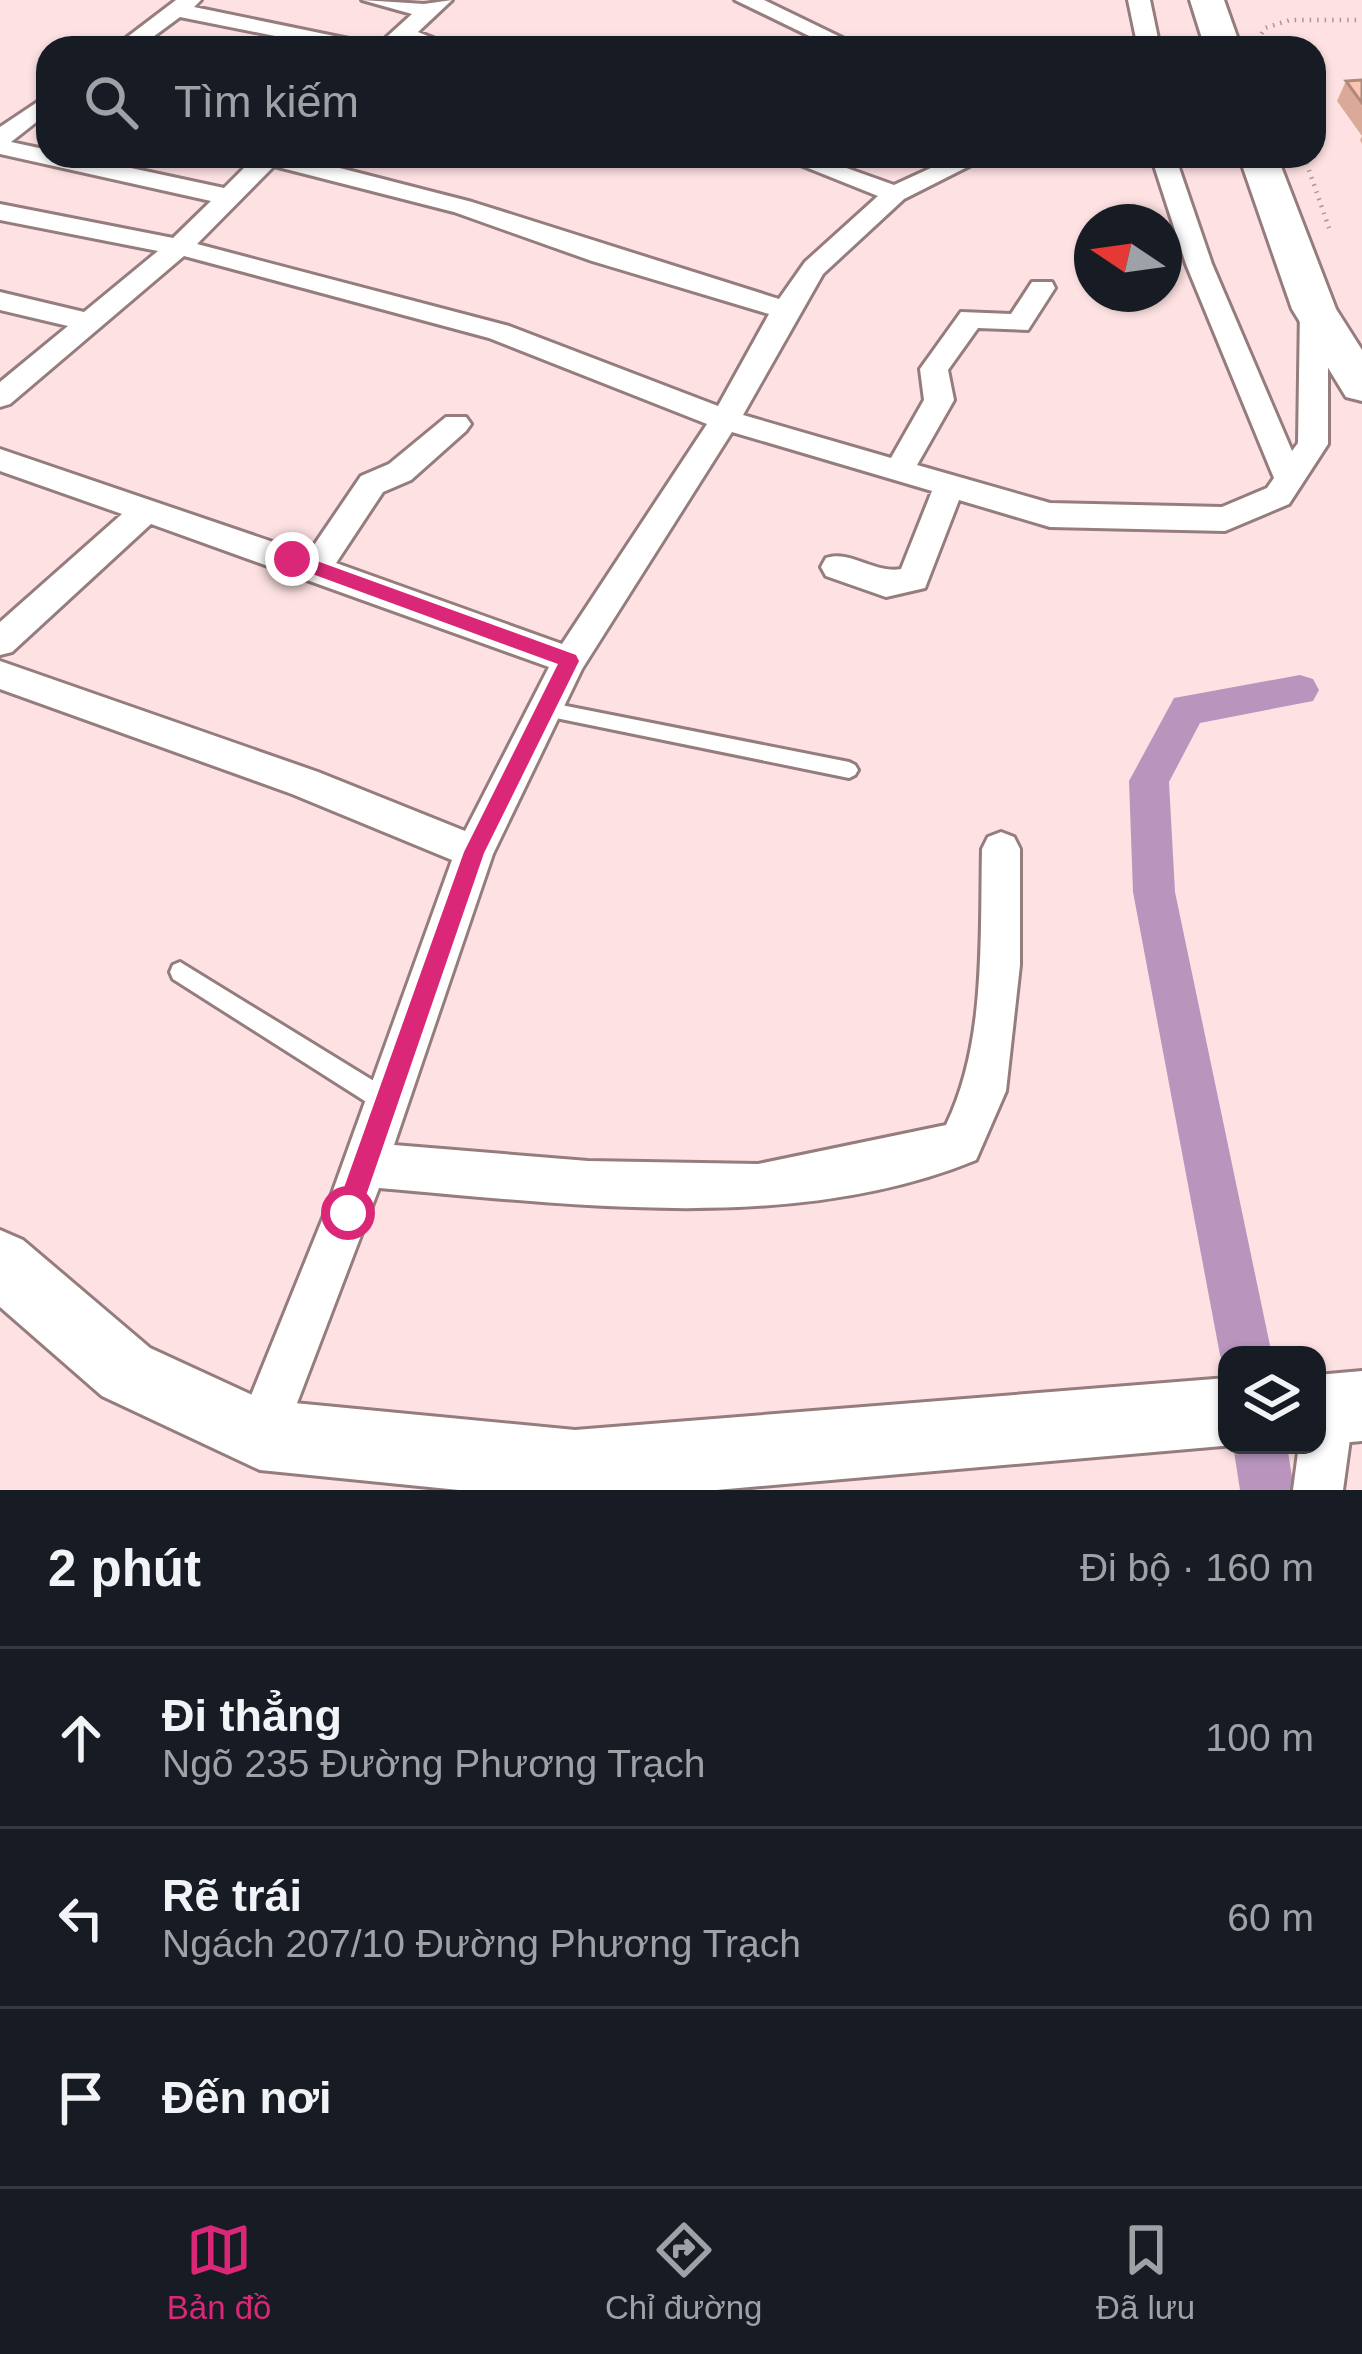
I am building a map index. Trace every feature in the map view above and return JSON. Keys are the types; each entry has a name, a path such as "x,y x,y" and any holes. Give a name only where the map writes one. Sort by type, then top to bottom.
{"main road":[{"path":"1208,0 1219,36"},
{"path":"1262,168 1314,309 1362,386"}],"street":[{"path":"373,0 434,5"},
{"path":"746,0 825,36"},
{"path":"1139,0 1144,36"},
{"path":"140,36 183,5 317,36"},
{"path":"400,36 434,5"},
{"path":"0,142 36,112"},
{"path":"0,142 36,151"},
{"path":"108,168 229,197"},
{"path":"5,388 179,247 258,168"},
{"path":"311,168 482,213 785,310"},
{"path":"823,168 895,194"},
{"path":"260,1435 364,1165 474,852 569,661 725,420 785,310 814,268 895,194 951,168"},
{"path":"1166,168 1199,264 1290,481"},
{"path":"0,212 179,247 499,332 725,420 948,489 1050,515 1225,519 1278,496 1313,444 1314,309"},
{"path":"897,473 940,400 934,368 971,318 1018,324 1042,288"},
{"path":"0,301 89,322"},
{"path":"316,568 373,484 400,472 456,424"},
{"path":"0,460 569,661"},
{"path":"837,567 886,584 913,579 948,489"},
{"path":"0,642 144,512"},
{"path":"0,674 305,784 474,852"},
{"path":"364,1165 588,1183 758,1186 854,1170 960,1144 985,1091 1000,965 1001,849"},
{"path":"0,1262 126,1372 260,1435 575,1466 1206,1414"},
{"path":"1318,1490 1336,1409"}],"lane":[{"path":"546,709 849,770"},
{"path":"180,972 387,1102"}],"path":[{"path":"1260,36 1275,24 1362,20"}],"building":[{"path":"1362,80 1362,103 1346,81"}],"waterway":[{"path":"1244,1346 1154,892 1149,781 1188,709 1300,690"},
{"path":"1261,1454 1267,1490"}],"route":[{"path":"292,559 569,661 474,852 348,1213"}]}
